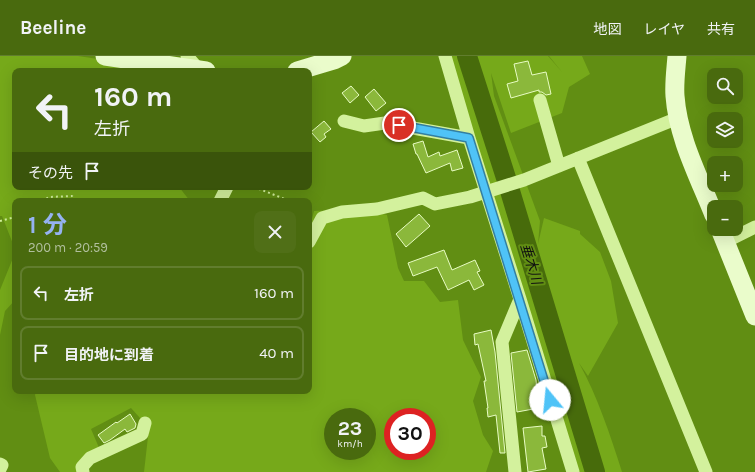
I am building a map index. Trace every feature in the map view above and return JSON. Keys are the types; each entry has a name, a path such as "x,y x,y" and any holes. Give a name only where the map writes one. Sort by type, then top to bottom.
{"street":[{"path":"105,56 183,68"},
{"path":"187,56 199,68"},
{"path":"307,68 342,56"},
{"path":"445,56 469,138 490,190 520,299 573,472"},
{"path":"677,56 674,95 678,118 683,138 708,200"},
{"path":"540,100 559,166"},
{"path":"312,236 322,218 342,212 377,209 423,198 436,204 470,197 524,180 678,118"},
{"path":"344,121 364,126 385,123 469,138"},
{"path":"578,158 706,472"},
{"path":"743,230 755,227"},
{"path":"722,236 755,316"},
{"path":"515,472 502,342 520,299"},
{"path":"83,472 82,467 90,458 142,434 145,423"},
{"path":"0,464 2,466 0,469"}],"path":[{"path":"262,190 282,198"},
{"path":"47,198 72,196 74,198"},
{"path":"0,221 12,218"}],"green space":[{"path":"0,56 78,56 158,68 12,68 12,190 181,190 188,198 12,198 12,241 2,216 0,216"},
{"path":"448,56 548,56 562,72 549,56 582,56 590,74 569,87 562,113 511,133 491,73 494,96 540,221 538,244 544,218 580,231 580,234 600,252 611,281 618,323 588,376 579,363 598,402 622,472 576,472"},
{"path":"363,209 387,215 398,268 404,281 424,281 440,302 458,300 463,340 481,377 473,401 483,435 493,451 486,472 144,472 149,428 131,408 91,429 100,450 84,472 60,472 50,458 35,395 35,394 312,394 312,219 314,211"},
{"path":"12,260 12,303 5,311 0,335 0,290"}],"building":[{"path":"528,61 532,75 546,72 551,94 546,95 539,92 539,90 511,98 507,84 518,81 514,64"},
{"path":"351,86 359,95 350,103 342,93"},
{"path":"374,89 386,103 376,111 365,97"},
{"path":"324,121 331,129 324,134 326,137 320,142 312,131"},
{"path":"423,141 428,157 439,152 440,156 457,150 463,168 452,171 450,163 426,173 416,154 413,144"},
{"path":"419,214 430,226 406,247 396,234"},
{"path":"444,250 452,270 475,260 480,271 477,272 484,285 474,290 469,280 448,290 437,267 413,276 408,263"},
{"path":"491,330 495,352 505,453 500,453 496,415 488,417 484,381 486,381 478,344 475,345 474,334"},
{"path":"527,350 536,380 537,391 540,391 544,407 517,412 511,353"},
{"path":"130,414 136,424 135,428 127,432 125,429 104,443 98,435"},
{"path":"542,426 542,436 545,436 547,447 542,448 546,469 528,472 523,428"}],"waterway":[{"name":"垂木川","path":"467,56 507,181 595,472"}],"route":[{"path":"399,125 469,138 550,400"}]}
